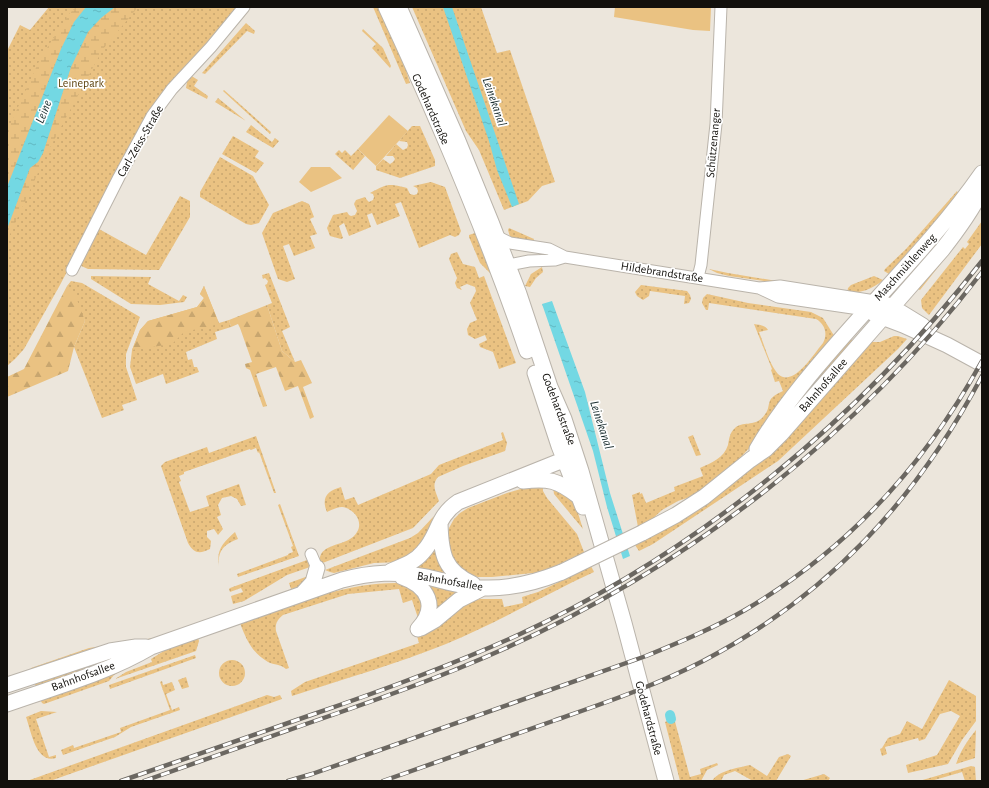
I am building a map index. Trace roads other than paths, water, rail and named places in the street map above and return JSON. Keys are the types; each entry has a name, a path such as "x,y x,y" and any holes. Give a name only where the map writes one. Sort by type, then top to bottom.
{"main road":[{"name":"Godehardstraße","path":"386,7 450,153 502,263 564,419 578,496 599,548 607,563"},
{"name":"Godehardstraße","path":"399,7 458,141 496,236 502,263"},
{"name":"Maschmühlenweg","path":"982,173 946,220 871,305 887,312 903,325 947,345 982,364"},
{"name":"Maschmühlenweg","path":"887,312 942,250 960,227 982,190"},
{"name":"Bahnhofsallee","path":"750,460 788,402 827,354 871,305"},
{"name":"Bahnhofsallee","path":"151,647 136,647 110,651 8,685 10,703 85,677 137,656 151,647 342,580 364,574 387,573 413,575 483,588 513,587 562,572 676,515 704,498 750,460 766,449 781,434 887,312"},
{"name":"Godehardstraße","path":"570,457 607,563 666,781"},
{"path":"387,573 411,563 421,555 429,544 446,512 458,502 570,457"},
{"path":"510,482 536,480 555,482 568,488 578,496"},
{"path":"440,523 441,548 448,564 464,579 483,588"},
{"path":"316,568 325,576 342,580"},
{"path":"302,594 313,582 316,568"},
{"path":"387,573 413,582 426,594 429,610 424,623 418,629 432,622 459,600 483,588"}],"street":[{"name":"Carl-Zeiss-Straße","path":"72,270 152,116 172,89 211,47 244,7"},
{"name":"Schützenanger","path":"698,278 716,124 721,7"},
{"name":"Hildebrandstraße","path":"496,236 510,243 549,249 565,257 759,288 778,297 871,305"},
{"path":"502,263 516,247 522,245"},
{"name":"Hildebrandstraße","path":"502,263 529,260 555,260 565,257"},
{"path":"311,554 316,568"}],"water":[{"name":"Leine","path":"86,7 115,7 101,18 88,32 71,67 43,153 38,162 30,168 7,229 7,187 61,49 74,22"},
{"path":"443,7 452,7 519,204 512,207 497,170 489,141"},
{"path":"552,301 585,392 610,493 630,556 623,559 607,507 593,451 542,304"}],"waterway":[{"name":"Leinekanal","path":"670,715 671,719"}],"railway":[{"path":"121,781 363,697 467,657 518,635 585,601 650,563 712,521 772,476 829,427 883,374 934,319 982,261"},
{"path":"144,781 384,697 458,669 506,648 575,614 641,577 706,535 767,489 826,440 881,387 934,331 982,272"},
{"path":"288,781 312,774 646,656 709,629 745,610 782,586 817,560 850,532 880,502 909,470 935,435 960,399 982,361"},
{"path":"383,781 629,694 685,670 748,635 790,606 829,575 865,540 898,503 928,464 956,421 982,376"}],"park label":[{"name":"Leinepark","path":"81,83"}]}
